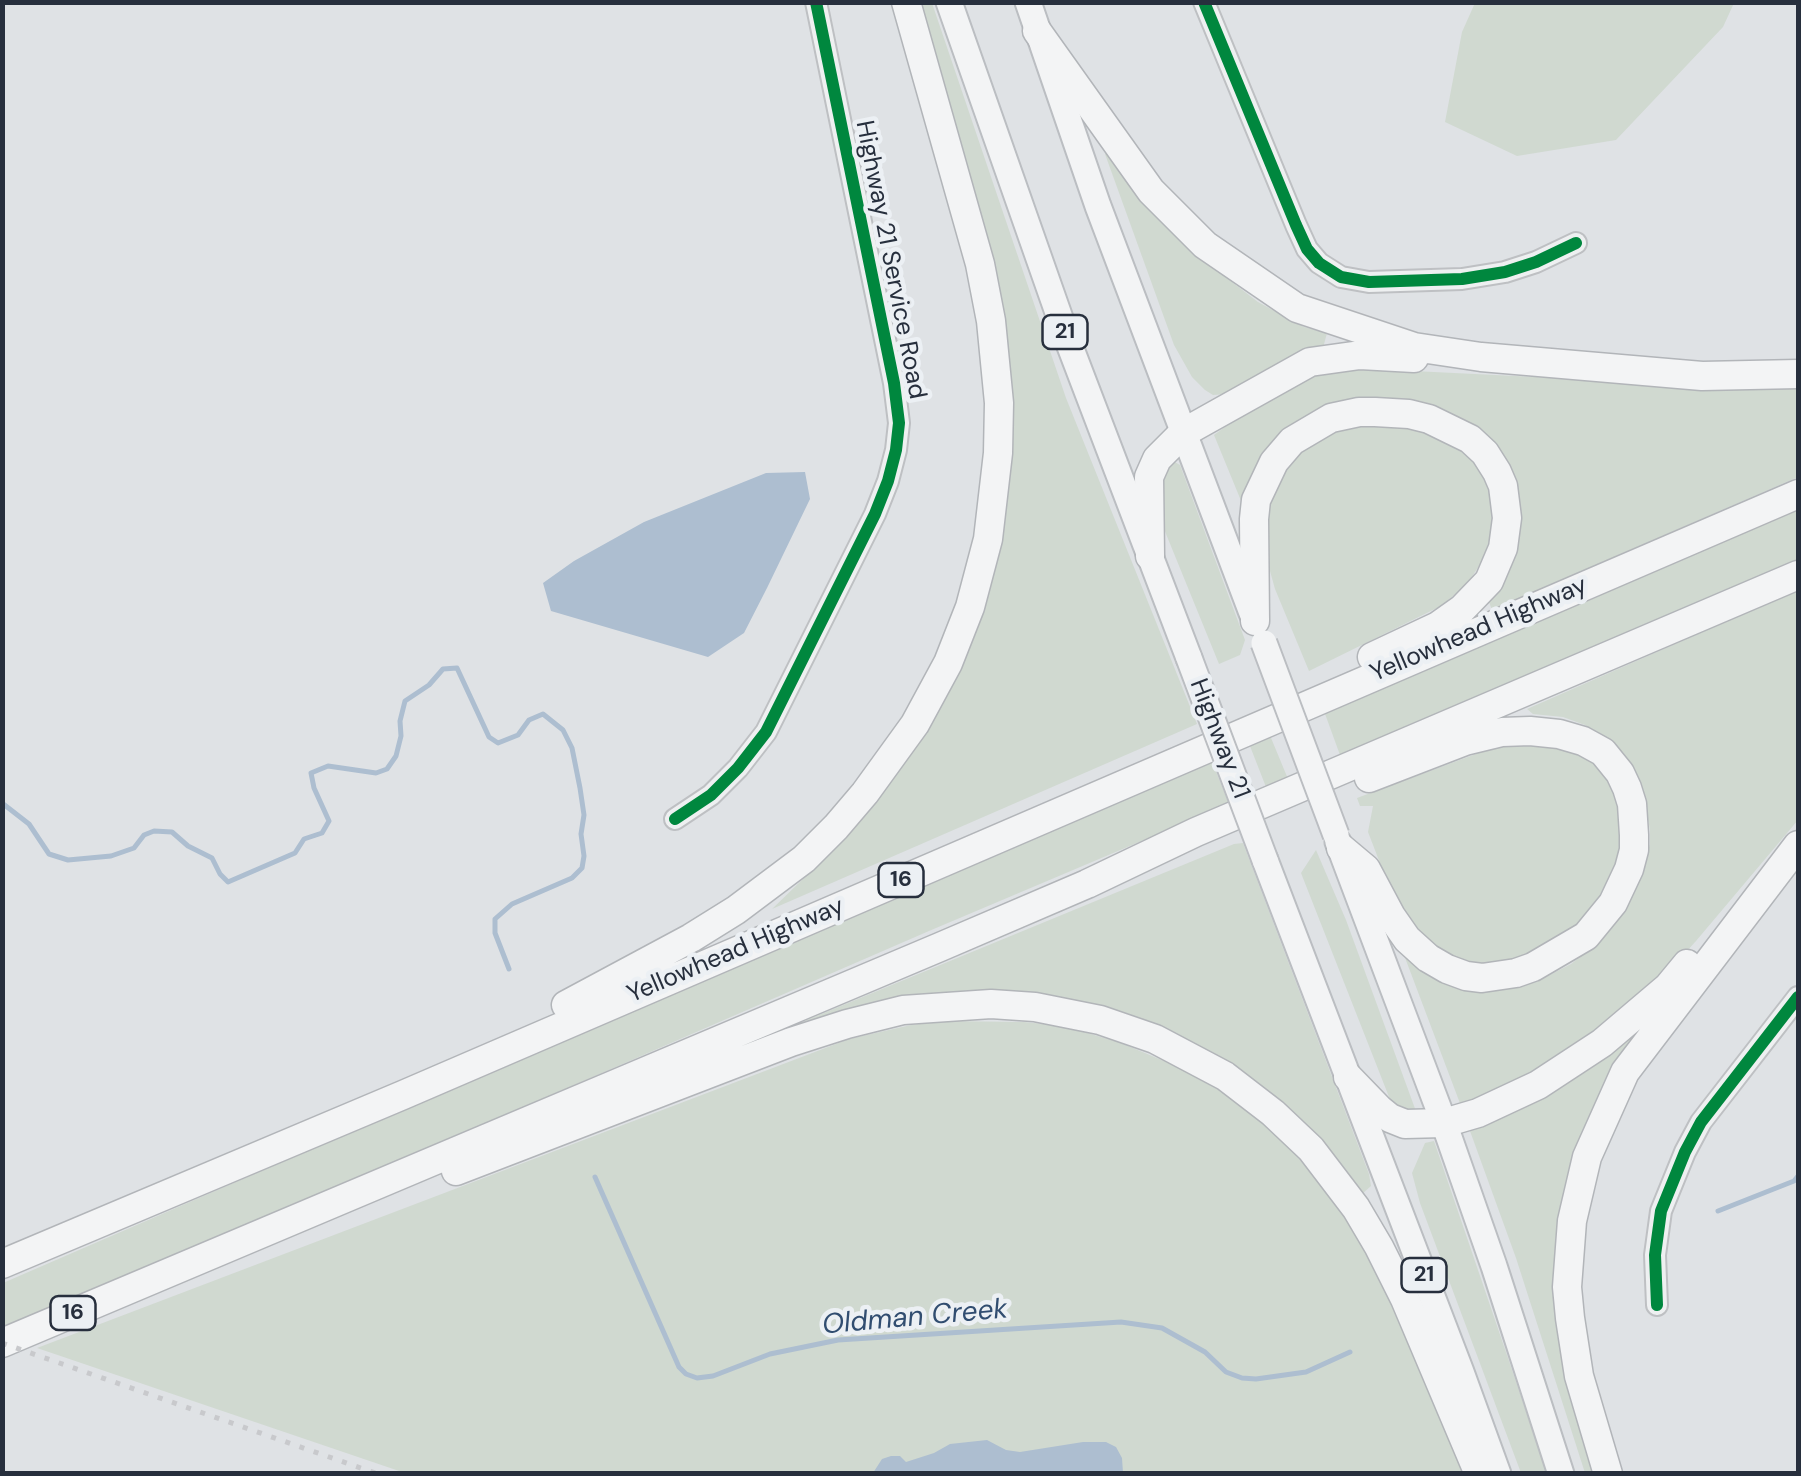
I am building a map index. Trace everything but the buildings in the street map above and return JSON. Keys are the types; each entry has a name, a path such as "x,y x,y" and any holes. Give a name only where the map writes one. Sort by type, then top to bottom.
{"highway":[{"path":"403,1095 418,1073 636,969 736,910 804,860 885,766 915,724 948,663 970,607 988,539 998,453 999,403 992,321 980,264 906,2"},
{"path":"1037,31 1151,192 1205,244 1297,308 1414,347 1481,358"},
{"path":"1150,556 1150,478 1157,458 1183,433 1310,362 1360,356 1481,358 1686,376 1798,374"},
{"path":"1259,632 1256,500 1274,462 1292,441 1331,418 1360,412 1429,418 1470,439 1497,472 1508,518 1503,548 1489,581 1438,626 1341,672 1324,697"},
{"name":"Yellowhead Highway","path":"2,1264 1798,494"},
{"name":"16","path":"2,1343 1086,884 1196,832 1798,574"},
{"path":"1086,884 1465,741 1502,732 1559,734 1603,752 1620,773 1632,804 1634,850 1613,903 1586,936 1533,967 1502,976 1466,976 1428,958 1391,916 1366,869 1338,842"},
{"path":"1348,1077 1390,1118 1405,1124 1444,1123 1478,1113 1538,1085 1602,1043 1668,987 1798,837"},
{"path":"1608,1474 1579,1376 1567,1287 1572,1221 1587,1157 1625,1072 1798,846"},
{"path":"144,1283 324,1222 847,1024 903,1010 945,1006 1035,1007 1100,1020 1168,1045 1225,1076 1295,1132 1332,1174 1379,1247 1405,1299 1478,1474"}],"main road":[{"name":"Highway 21","path":"948,2 1068,340 1498,1474"},
{"path":"1028,2 1098,206 1444,1123 1560,1474"}],"street":[{"name":"Highway 21 Service Road","path":"675,819 711,795 766,732 874,514 896,450 894,383 816,2"},
{"path":"1204,2 1296,224 1319,264 1340,277 1370,282 1462,278 1506,272 1576,243"},
{"path":"1657,1306 1655,1255 1661,1211 1685,1152 1702,1122 1798,997"}],"shaded area":[{"path":"1475,2 1734,3 1723,27 1616,140 1517,156 1445,122 1462,32"},
{"path":"919,3 932,3 1066,398 1197,724 772,909 833,850 878,796 925,726 1011,443 1010,365 1001,307"},
{"path":"1109,152 1132,184 1194,253 1258,302 1304,327 1327,333 1323,348 1227,394 1213,395 1205,390 1192,377 1174,345 1105,154"},
{"path":"1352,368 1679,384 1798,383 1798,477 1492,610 1489,602 1512,565 1520,531 1517,497 1478,429 1454,415 1425,404 1325,408 1290,425 1268,450 1244,508 1214,435 1263,399 1300,380"},
{"path":"1391,421 1446,438 1477,459 1494,512 1483,560 1467,584 1441,606 1309,671 1275,589 1263,546 1262,525 1281,467 1320,433 1352,424"},
{"path":"1173,461 1180,465 1245,640 1240,655 1219,664 1164,529 1159,506 1160,470"},
{"path":"1798,510 1798,560 1340,755 1324,711"},
{"path":"1798,590 1798,820 1655,986 1561,1062 1461,1106 1404,955 1496,990 1536,982 1571,964 1619,919 1640,878 1650,844 1643,792 1617,751 1585,725 1563,717 1533,714 1527,709"},
{"path":"1269,733 1288,779 1266,787 1248,741"},
{"path":"1529,741 1568,749 1617,784 1628,843 1590,921 1533,959 1488,965 1444,956 1416,933 1390,889 1368,832 1373,806 1360,806 1357,798 1503,744"},
{"path":"1211,759 1229,804 3,1333 3,1283"},
{"path":"1243,843 1369,1174 1371,1186 1362,1194 1294,1118 1042,999 717,1057 1234,844"},
{"path":"1316,850 1346,920 1417,1114 1391,1102 1301,873"},
{"path":"943,1021 1064,1026 1121,1043 1215,1087 1278,1135 1317,1175 1382,1272 1463,1473 405,1473 37,1348 849,1039"},
{"path":"1644,1027 1582,1144 1578,1410 1593,1473 1585,1473 1516,1258 1470,1131 1471,1127 1553,1092"},
{"path":"1434,1141 1547,1473 1521,1473 1420,1203 1412,1173 1425,1143"}],"water":[{"path":"805,472 810,499 744,633 708,657 551,611 543,583 644,522 766,473"},
{"path":"987,1440 1020,1452 1106,1442 1116,1447 1123,1473 873,1473 882,1459 891,1456 900,1456 906,1462 950,1444"}],"waterway":[{"name":"Oldman Creek","path":"2,803 29,824 49,854 68,860 111,856 134,848 144,835 154,831 172,832 188,846 212,858 228,882 295,853 304,839 322,833 329,821 311,773 328,766 376,773 387,769 396,756 405,701 429,685 443,669 457,668 489,737 498,743 518,735 529,720 543,714 563,730 572,748 580,788 584,815 582,868 572,878 512,904 495,919 495,933 509,969"},
{"name":"Oldman Creek","path":"1718,1211 1798,1176"},
{"name":"Oldman Creek","path":"595,1177 679,1367 697,1378 713,1376 770,1354 838,1340 1121,1322 1162,1328 1205,1352 1226,1372 1242,1378 1306,1372 1350,1352"}],"railway":[{"path":"2,1343 378,1474"}],"cycle path":[{"path":"675,819 711,795 766,732 875,514 896,450 899,423 894,383 816,2"},
{"path":"1204,2 1296,225 1307,249 1319,263 1341,277 1369,282 1462,279 1505,272 1576,243"},
{"path":"1657,1305 1655,1255 1661,1211 1685,1152 1701,1122 1798,997"}]}
